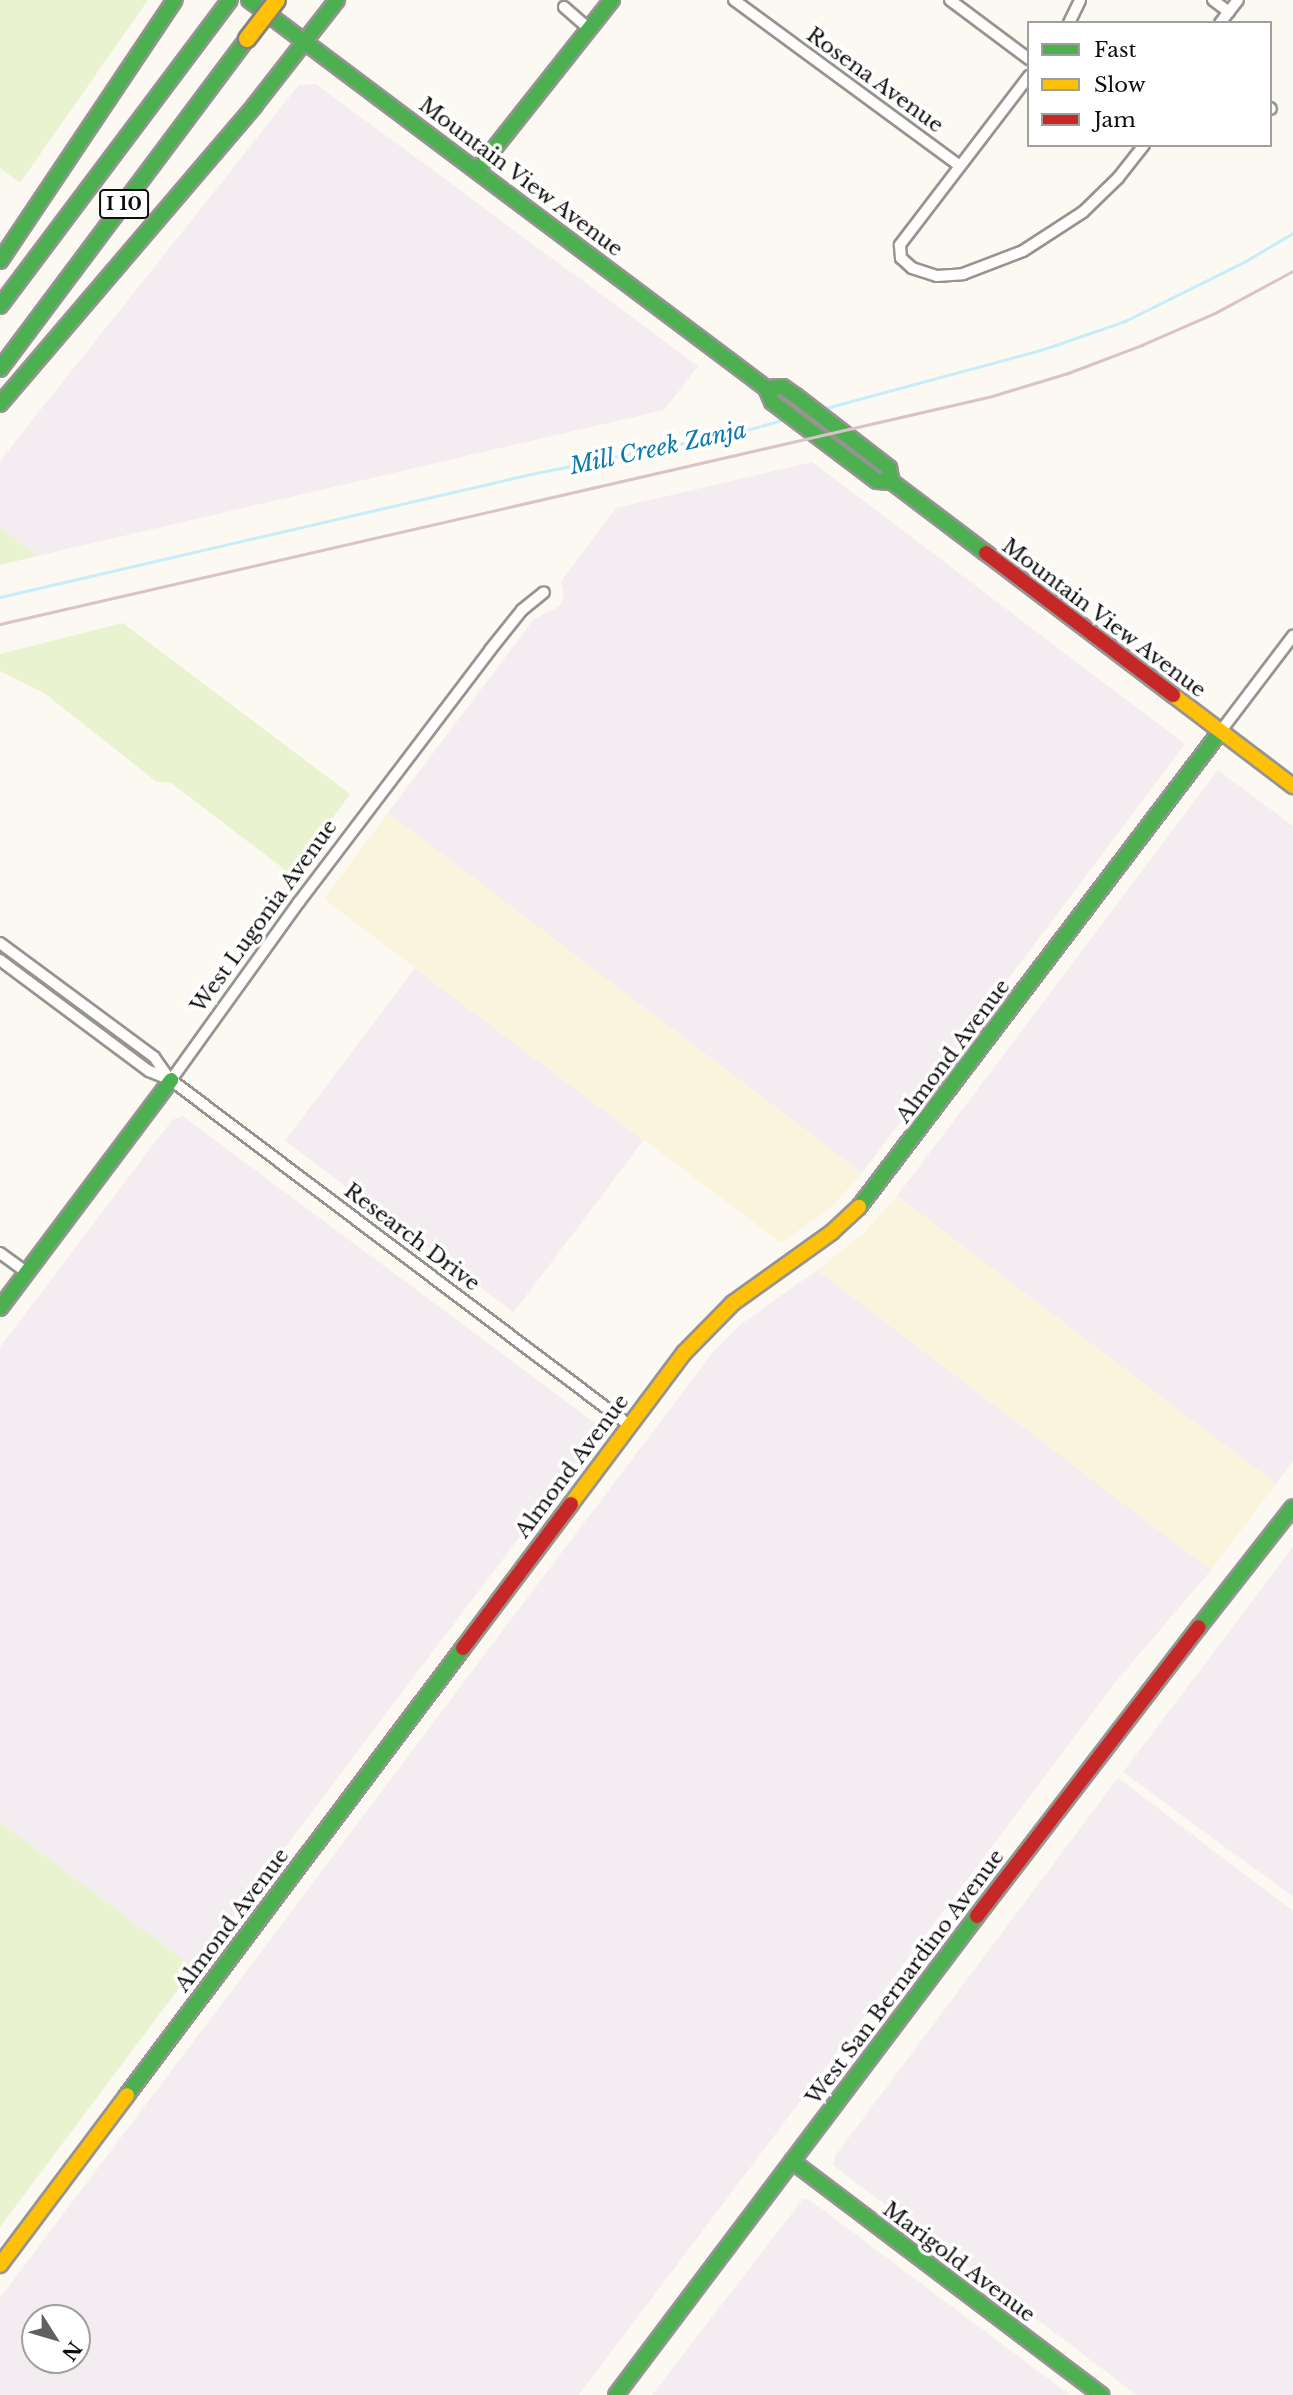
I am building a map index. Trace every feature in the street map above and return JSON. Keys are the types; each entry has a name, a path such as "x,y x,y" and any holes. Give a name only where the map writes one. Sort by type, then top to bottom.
{"main road":[{"path":"0,261 175,0"},
{"name":"I 10","path":"0,306 230,0"},
{"name":"Mountain View Avenue","path":"249,0 478,169 769,395 815,435 877,481 891,482 1293,786"},
{"name":"I 10","path":"0,369 277,0"},
{"path":"0,404 255,106 337,0"},
{"path":"478,169 612,0"},
{"name":"Mountain View Avenue","path":"769,395 783,387 796,396 889,468 891,482"},
{"name":"Almond Avenue","path":"0,2265 684,1353 716,1318 832,1232 866,1200 1220,732"},
{"name":"West Lugonia Avenue","path":"0,1308 171,1080"},
{"name":"West San Bernardino Avenue","path":"616,2395 1075,1786 1293,1507"},
{"name":"Marigold Avenue","path":"792,2161 1101,2395"}],"street":[{"name":"Rosena Avenue","path":"734,0 959,165"},
{"path":"950,0 1027,58"},
{"path":"1070,21 1080,0"},
{"path":"1213,0 1229,12"},
{"path":"1222,21 1238,0"},
{"path":"564,7 589,29"},
{"path":"1027,79 905,236 899,253 907,265 937,276 963,274 1000,262 1044,240 1083,212 1118,178 1142,147"},
{"name":"West Lugonia Avenue","path":"171,1080 299,902 474,671 522,610 544,592"},
{"path":"1220,732 1293,636"},
{"name":"Research Drive","path":"0,943 154,1058 171,1080"},
{"name":"Research Drive","path":"0,960 149,1071 171,1080 629,1424"},
{"path":"0,1253 26,1272"}],"shaded area":[{"path":"316,84 698,366 664,410 37,556 0,527 0,461 299,85"},
{"path":"812,462 1185,744 862,1173 388,813 534,619 560,606 564,595 561,581 616,508"},
{"path":"1218,770 1293,826 1293,1461 1276,1484 897,1196"},
{"path":"388,813 862,1173 832,1207 781,1243 324,899"},
{"path":"415,968 643,1140 513,1313 285,1141"},
{"path":"183,1116 596,1424 598,1433 194,1968 0,1822 0,1347 172,1120"},
{"path":"897,1196 1276,1484 1211,1570 817,1270 865,1232"},
{"path":"817,1270 1211,1570 1118,1679 579,2395 0,2395 0,2298 712,1353 740,1325"},
{"path":"1293,1547 1293,1897 1123,1772"},
{"path":"1118,1778 1293,1911 1293,2395 1137,2395 833,2165 835,2156"},
{"path":"803,2199 810,2200 1070,2395 652,2395"}],"green space":[{"path":"0,0 148,0 20,183 0,168"},
{"path":"0,527 37,556 0,565"},
{"path":"123,623 350,794 292,875 171,783 157,782 44,693 0,671 0,654"},
{"path":"0,1822 194,1968 0,2227"}],"waterway":[{"name":"Mill Creek Zanja","path":"822,409 1041,350 1125,321 1244,262 1293,233"},
{"name":"Mill Creek Zanja","path":"0,597 531,474 744,431 785,419"}],"railway":[{"path":"0,624 992,396 1068,373 1142,345 1215,313 1293,271"}],"traffic: fast":[{"path":"0,261 175,0"},
{"path":"0,306 230,0"},
{"path":"249,0 766,388 772,402 877,481 892,482 986,553"},
{"path":"0,404 255,105 337,0"},
{"path":"478,169 612,0"},
{"path":"0,369 247,39"},
{"path":"766,388 783,387 796,396 889,468 892,482"},
{"path":"859,1207 1220,732"},
{"path":"0,1308 171,1080"},
{"path":"1199,1627 1293,1507"},
{"path":"127,2095 463,1648"},
{"path":"616,2395 977,1916"},
{"path":"792,2161 1101,2395"}],"traffic: slow":[{"path":"247,39 277,0"},
{"path":"1173,695 1293,786"},
{"path":"571,1504 684,1353 733,1303 832,1232 859,1207"},
{"path":"0,2265 127,2095"}],"traffic: jam":[{"path":"986,553 1173,695"},
{"path":"463,1648 571,1504"},
{"path":"977,1916 1199,1627"}]}
